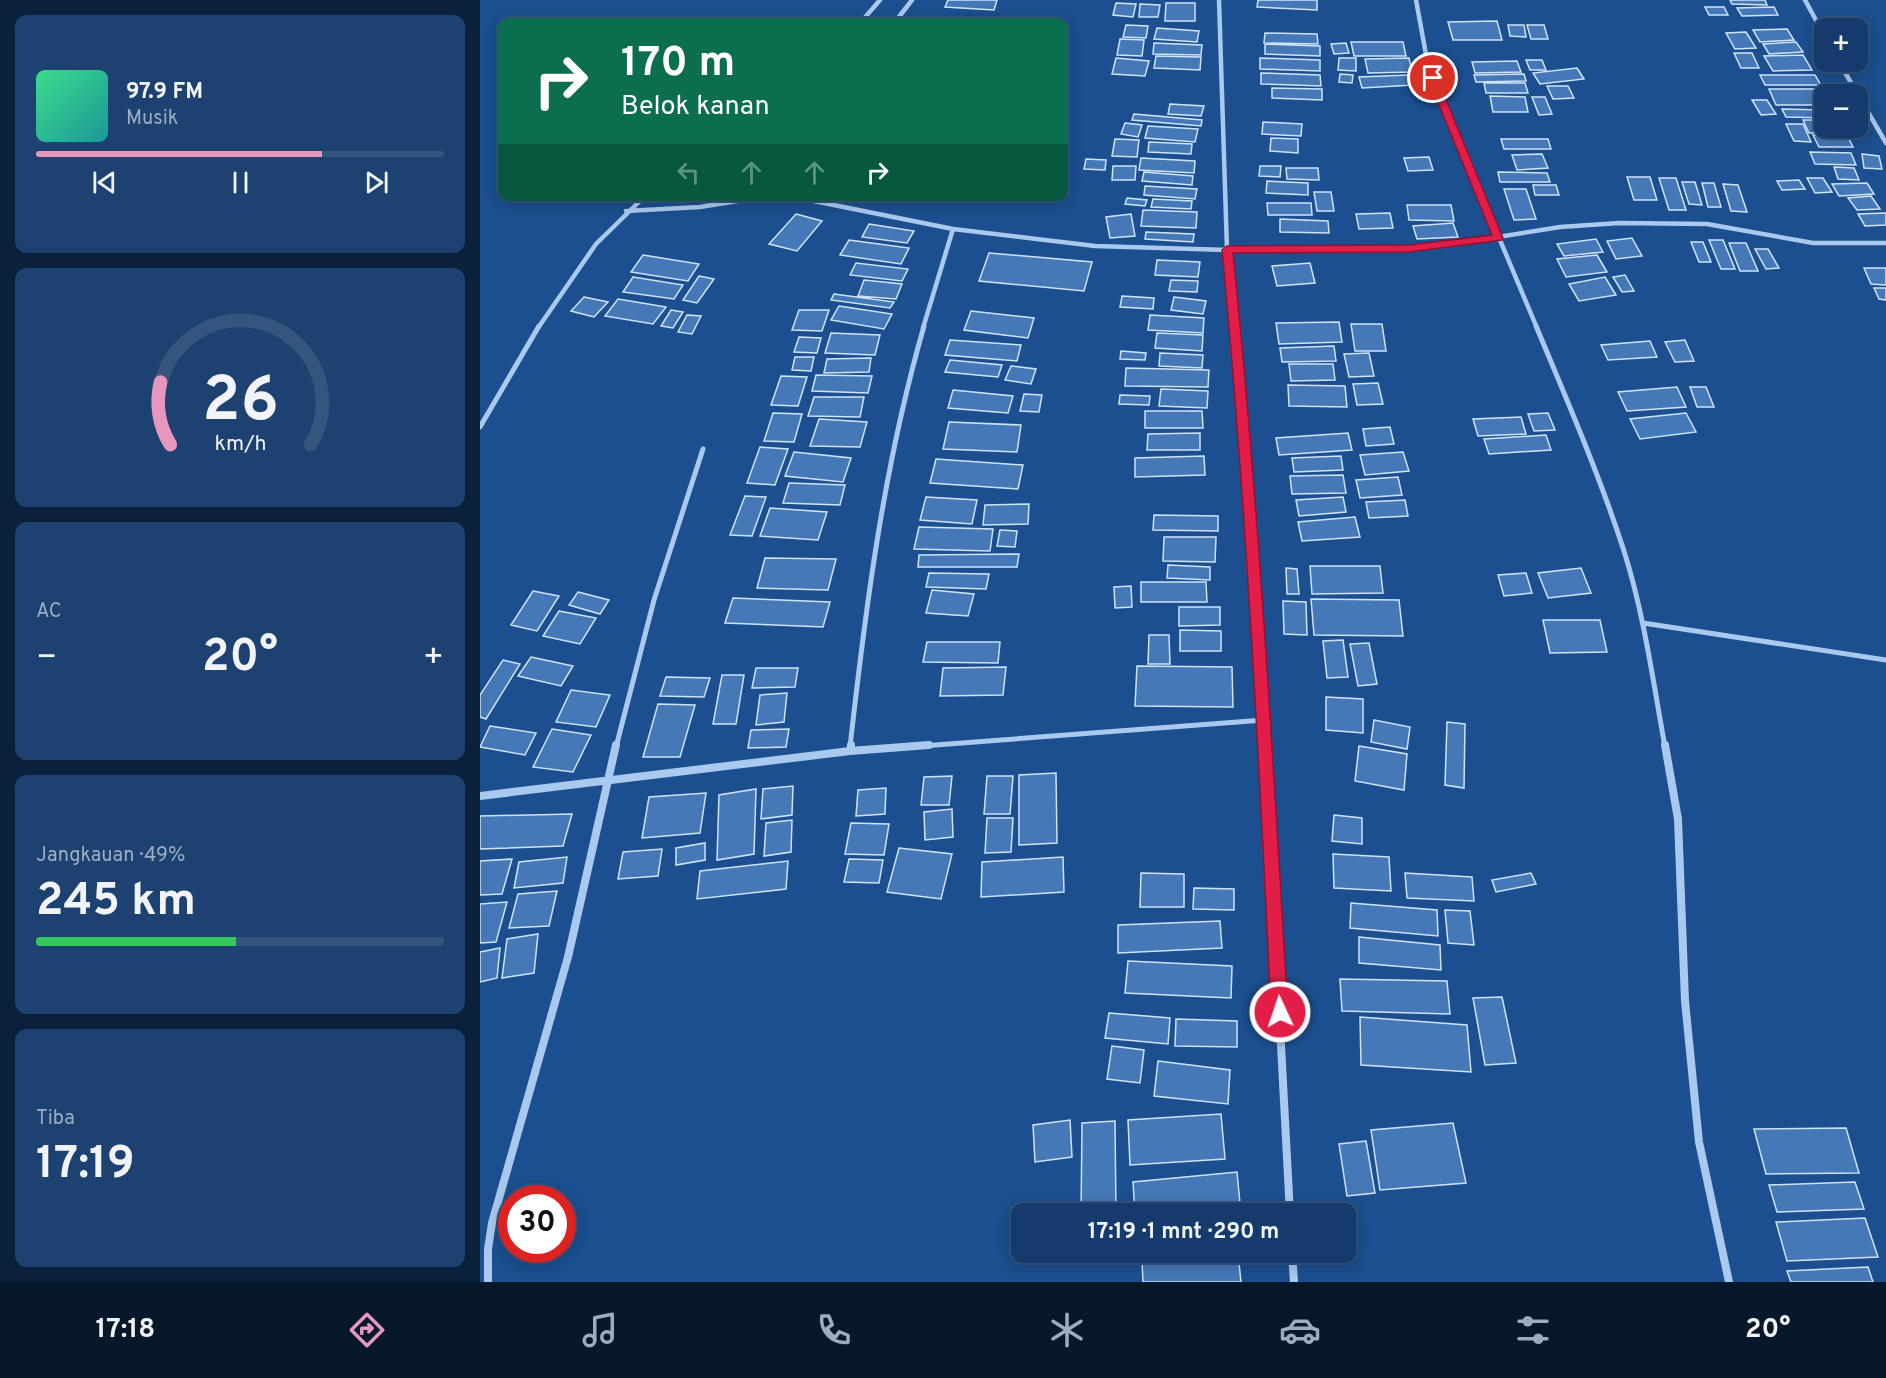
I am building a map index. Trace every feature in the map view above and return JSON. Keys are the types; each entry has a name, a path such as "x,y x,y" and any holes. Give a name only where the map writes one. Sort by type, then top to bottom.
{"street":[{"path":"864,18 880,0"},
{"path":"898,18 912,0"},
{"path":"1219,0 1227,250 1243,402 1264,720 1289,1203"},
{"path":"1416,0 1427,60 1498,238 1586,446 1624,552 1643,623 1678,819 1685,1000 1699,1142 1729,1282"},
{"path":"1804,0 1814,18"},
{"path":"1845,72 1886,143"},
{"path":"480,427 576,269 602,236 639,201"},
{"path":"626,211 700,207 737,201"},
{"path":"814,201 953,229 1086,246 1227,250 1409,248 1498,238 1560,227 1674,223 1731,228 1814,243 1886,243"},
{"path":"850,751 879,523 898,423 924,324 953,229"},
{"path":"488,1282 488,1249 492,1223 568,957 607,782 667,555 703,449"},
{"path":"1643,623 1886,660"},
{"path":"480,796 850,751 1264,720"},
{"path":"1293,1263 1294,1282"}],"building":[{"path":"948,0 997,0 994,10 945,7"},
{"path":"1258,0 1317,0 1317,10 1257,7"},
{"path":"1730,0 1765,0 1767,5 1732,4"},
{"path":"1116,3 1136,4 1133,17 1113,15"},
{"path":"1166,3 1195,3 1195,21 1165,21"},
{"path":"1140,4 1160,5 1158,17 1139,17"},
{"path":"1705,7 1724,7 1728,15 1709,15"},
{"path":"1774,7 1778,15 1742,16 1737,8"},
{"path":"1497,21 1502,40 1453,40 1448,22"},
{"path":"1126,25 1148,26 1146,38 1123,37"},
{"path":"1508,25 1524,25 1526,37 1510,36"},
{"path":"1527,25 1544,25 1548,39 1531,39"},
{"path":"1157,28 1199,31 1197,42 1154,39"},
{"path":"1787,29 1794,40 1760,42 1753,30"},
{"path":"1746,32 1756,48 1735,49 1726,33"},
{"path":"1265,33 1317,34 1318,44 1264,43"},
{"path":"1120,39 1144,40 1142,56 1117,55"},
{"path":"1351,42 1403,42 1406,56 1354,56"},
{"path":"1796,42 1803,52 1769,54 1763,44"},
{"path":"1154,43 1202,45 1201,55 1153,54"},
{"path":"1346,43 1349,53 1334,54 1331,44"},
{"path":"1265,44 1320,46 1320,56 1265,54"},
{"path":"1734,53 1752,53 1759,68 1741,68"},
{"path":"1803,55 1812,70 1773,71 1764,56"},
{"path":"1156,56 1201,57 1200,70 1154,68"},
{"path":"1116,58 1149,61 1145,76 1112,74"},
{"path":"1260,58 1320,60 1320,71 1260,69"},
{"path":"1339,58 1356,58 1356,71 1338,70"},
{"path":"1409,58 1412,72 1368,73 1365,59"},
{"path":"1526,60 1542,60 1546,70 1530,70"},
{"path":"1517,61 1521,72 1475,73 1472,62"},
{"path":"1577,68 1584,79 1540,84 1533,73"},
{"path":"1261,73 1320,75 1321,86 1261,84"},
{"path":"1340,74 1353,75 1352,83 1339,82"},
{"path":"1524,74 1526,81 1476,82 1474,75"},
{"path":"1409,75 1413,85 1362,88 1359,77"},
{"path":"1760,75 1815,75 1820,84 1814,85 1765,85"},
{"path":"1484,83 1525,83 1528,93 1486,93"},
{"path":"1547,86 1568,86 1574,98 1553,99"},
{"path":"1272,88 1322,89 1322,100 1272,98"},
{"path":"1769,89 1814,89 1814,105 1776,105"},
{"path":"1490,96 1525,97 1528,112 1493,112"},
{"path":"1532,97 1545,97 1552,114 1539,115"},
{"path":"1752,100 1767,100 1776,114 1761,115"},
{"path":"1170,104 1204,106 1201,116 1168,114"},
{"path":"1782,109 1814,110 1814,118 1786,117"},
{"path":"1134,114 1202,120 1201,126 1132,120"},
{"path":"1803,120 1814,120 1814,133 1809,133"},
{"path":"1263,122 1302,124 1301,136 1262,134"},
{"path":"1125,123 1142,125 1138,137 1121,134"},
{"path":"1786,124 1803,124 1811,142 1794,141"},
{"path":"1148,126 1198,129 1195,142 1145,138"},
{"path":"1271,138 1298,139 1298,153 1270,151"},
{"path":"1814,138 1848,138 1853,147 1819,147"},
{"path":"1115,139 1139,140 1137,157 1112,156"},
{"path":"1501,139 1548,139 1551,149 1504,149"},
{"path":"1149,142 1192,144 1191,154 1148,152"},
{"path":"1810,152 1851,153 1856,165 1815,164"},
{"path":"1542,154 1548,168 1517,170 1512,155"},
{"path":"1862,154 1879,156 1882,169 1864,168"},
{"path":"1429,157 1433,170 1408,171 1404,158"},
{"path":"1141,158 1195,161 1194,173 1139,170"},
{"path":"1086,159 1106,160 1105,170 1084,169"},
{"path":"1113,166 1136,166 1135,180 1112,180"},
{"path":"1260,166 1281,166 1280,177 1259,176"},
{"path":"1834,167 1854,168 1859,180 1838,179"},
{"path":"1286,168 1318,168 1319,180 1287,179"},
{"path":"1144,172 1193,176 1192,185 1142,181"},
{"path":"1498,172 1547,173 1550,182 1500,182"},
{"path":"1627,177 1650,177 1657,200 1634,200"},
{"path":"1659,178 1676,178 1686,210 1669,210"},
{"path":"1807,178 1823,178 1832,192 1815,193"},
{"path":"1799,180 1805,189 1782,190 1777,181"},
{"path":"1267,181 1308,183 1308,195 1266,193"},
{"path":"1682,182 1695,182 1702,205 1689,204"},
{"path":"1702,183 1714,183 1721,207 1708,207"},
{"path":"1867,183 1874,194 1839,196 1832,184"},
{"path":"1723,184 1738,185 1747,212 1731,211"},
{"path":"1533,185 1556,185 1559,195 1535,195"},
{"path":"1145,186 1197,189 1195,199 1144,195"},
{"path":"1504,189 1526,189 1536,219 1514,220"},
{"path":"1314,192 1331,192 1334,211 1317,211"},
{"path":"1871,196 1880,209 1857,210 1848,198"},
{"path":"1127,198 1147,200 1145,206 1125,204"},
{"path":"1153,199 1192,201 1191,209 1151,207"},
{"path":"1267,203 1311,203 1312,215 1268,215"},
{"path":"1407,205 1451,205 1454,221 1409,220"},
{"path":"1143,210 1197,212 1196,228 1141,226"},
{"path":"1390,213 1393,228 1359,229 1356,214"},
{"path":"1886,213 1886,225 1865,226 1858,214"},
{"path":"796,214 822,221 797,251 769,244"},
{"path":"1131,214 1135,236 1110,238 1106,217"},
{"path":"1280,219 1328,221 1329,233 1280,232"},
{"path":"1453,223 1458,237 1417,239 1413,226"},
{"path":"869,224 914,231 907,243 862,237"},
{"path":"1146,232 1194,234 1193,242 1145,239"},
{"path":"1632,238 1642,256 1616,259 1607,241"},
{"path":"1596,239 1603,252 1564,256 1557,244"},
{"path":"849,240 909,248 901,264 840,255"},
{"path":"1709,240 1723,240 1735,269 1721,269"},
{"path":"1691,242 1703,242 1711,262 1699,262"},
{"path":"1729,243 1746,243 1758,271 1740,271"},
{"path":"1755,249 1768,249 1779,268 1766,269"},
{"path":"989,253 1092,262 1084,291 979,281"},
{"path":"643,255 699,264 688,281 631,272"},
{"path":"1597,255 1607,272 1566,277 1557,259"},
{"path":"1157,260 1200,262 1198,277 1155,275"},
{"path":"856,263 908,269 902,281 850,275"},
{"path":"1310,263 1315,283 1277,286 1272,266"},
{"path":"1864,268 1886,268 1886,285 1871,284"},
{"path":"1625,275 1634,291 1622,292 1613,277"},
{"path":"699,276 714,279 697,303 683,300"},
{"path":"633,277 683,285 674,299 623,292"},
{"path":"1605,277 1616,295 1579,301 1569,284"},
{"path":"864,280 902,284 896,299 858,296"},
{"path":"1171,280 1198,281 1197,292 1169,291"},
{"path":"1874,288 1886,288 1886,300 1879,299"},
{"path":"834,294 894,302 890,308 831,300"},
{"path":"1122,296 1154,298 1153,309 1120,307"},
{"path":"584,297 608,302 594,317 571,311"},
{"path":"1174,297 1206,301 1203,314 1171,310"},
{"path":"618,299 666,307 653,324 605,316"},
{"path":"839,306 892,314 884,329 831,320"},
{"path":"671,310 683,312 673,328 661,326"},
{"path":"799,310 829,310 822,331 792,330"},
{"path":"971,311 1034,318 1028,338 964,330"},
{"path":"687,315 701,316 692,334 678,332"},
{"path":"1150,315 1204,318 1203,333 1148,330"},
{"path":"1339,322 1342,342 1279,344 1276,323"},
{"path":"1351,324 1382,324 1386,351 1355,351"},
{"path":"831,333 880,335 875,355 825,353"},
{"path":"1157,333 1203,335 1202,351 1155,348"},
{"path":"799,337 821,338 817,353 794,352"},
{"path":"950,340 1021,345 1017,361 945,355"},
{"path":"1685,340 1694,361 1675,362 1665,342"},
{"path":"1650,341 1657,357 1608,360 1601,345"},
{"path":"1334,346 1336,361 1282,362 1280,348"},
{"path":"1121,351 1146,353 1145,360 1120,359"},
{"path":"1160,353 1203,355 1202,368 1159,366"},
{"path":"1369,353 1374,376 1349,377 1344,354"},
{"path":"795,357 814,357 811,371 792,370"},
{"path":"871,358 869,372 824,373 827,359"},
{"path":"950,360 1002,365 998,377 945,372"},
{"path":"1289,364 1333,364 1335,380 1291,381"},
{"path":"1011,366 1036,369 1031,384 1005,380"},
{"path":"1126,368 1209,370 1208,387 1125,386"},
{"path":"816,375 872,376 868,393 812,391"},
{"path":"781,376 807,377 798,406 771,405"},
{"path":"1378,383 1383,404 1357,405 1353,384"},
{"path":"1288,385 1345,386 1347,407 1289,406"},
{"path":"1677,387 1686,407 1627,411 1618,392"},
{"path":"1690,387 1706,387 1714,407 1697,407"},
{"path":"1161,389 1208,391 1207,408 1159,406"},
{"path":"953,390 1013,396 1008,413 948,408"},
{"path":"1024,394 1042,395 1039,412 1020,411"},
{"path":"1120,395 1150,396 1149,405 1119,404"},
{"path":"814,397 864,397 860,417 808,416"},
{"path":"1145,411 1202,411 1203,428 1145,428"},
{"path":"773,413 802,414 794,442 764,441"},
{"path":"1548,413 1555,430 1534,431 1528,414"},
{"path":"1686,413 1696,432 1640,439 1630,419"},
{"path":"1521,417 1526,434 1478,436 1473,419"},
{"path":"819,419 867,422 860,447 810,446"},
{"path":"949,422 1021,425 1017,452 943,449"},
{"path":"1390,427 1394,444 1366,446 1363,429"},
{"path":"1200,433 1200,450 1147,450 1148,434"},
{"path":"1348,433 1352,450 1279,455 1276,438"},
{"path":"1546,435 1551,450 1489,454 1484,439"},
{"path":"760,447 788,449 775,485 747,483"},
{"path":"794,452 851,458 843,482 785,476"},
{"path":"1403,452 1409,471 1365,475 1360,455"},
{"path":"1204,456 1205,475 1135,477 1135,458"},
{"path":"1341,456 1343,470 1294,472 1292,458"},
{"path":"936,459 1023,465 1018,489 930,483"},
{"path":"1343,475 1346,493 1292,494 1290,476"},
{"path":"1398,477 1402,495 1360,498 1356,480"},
{"path":"789,483 845,485 840,505 783,503"},
{"path":"745,496 766,497 752,536 730,535"},
{"path":"926,497 977,500 972,524 920,520"},
{"path":"1343,497 1346,512 1299,516 1296,500"},
{"path":"1405,500 1408,516 1369,518 1366,502"},
{"path":"1029,504 1028,524 983,525 985,505"},
{"path":"770,508 827,512 818,540 760,536"},
{"path":"1154,515 1218,516 1218,531 1153,530"},
{"path":"1355,517 1360,537 1302,541 1298,522"},
{"path":"919,527 993,529 990,551 914,549"},
{"path":"1000,530 1017,531 1015,547 997,546"},
{"path":"1164,537 1216,537 1215,562 1163,561"},
{"path":"1019,554 1017,567 918,567 919,555"},
{"path":"765,558 836,559 828,590 757,588"},
{"path":"1168,565 1210,567 1210,580 1167,578"},
{"path":"1310,566 1380,566 1383,593 1312,594"},
{"path":"1286,568 1297,569 1299,594 1287,594"},
{"path":"1581,568 1591,593 1548,598 1538,573"},
{"path":"929,573 989,574 986,589 926,587"},
{"path":"1526,573 1532,593 1504,596 1498,575"},
{"path":"1141,582 1206,582 1207,602 1141,602"},
{"path":"1131,586 1132,607 1115,608 1114,587"},
{"path":"932,590 974,594 968,616 926,613"},
{"path":"533,591 559,596 537,631 511,625"},
{"path":"578,592 609,600 600,614 569,605"},
{"path":"733,598 830,602 823,627 725,623"},
{"path":"1311,599 1399,600 1403,636 1314,635"},
{"path":"1283,601 1306,602 1307,635 1284,634"},
{"path":"1179,607 1220,607 1220,625 1179,626"},
{"path":"559,611 596,618 580,644 543,636"},
{"path":"1543,620 1600,620 1607,652 1550,653"},
{"path":"1180,630 1221,631 1221,651 1180,651"},
{"path":"1149,635 1169,635 1170,664 1148,664"},
{"path":"1343,640 1348,677 1327,678 1323,641"},
{"path":"927,642 1000,642 998,663 923,662"},
{"path":"1369,643 1377,684 1358,686 1350,644"},
{"path":"531,657 573,666 561,686 518,676"},
{"path":"503,660 520,664 486,719 480,717 480,695"},
{"path":"1137,666 1232,667 1233,707 1135,706"},
{"path":"1006,667 1003,695 940,696 943,668"},
{"path":"756,668 798,668 795,687 752,688"},
{"path":"722,675 744,675 736,724 713,724"},
{"path":"666,677 710,678 704,697 660,696"},
{"path":"571,690 610,695 596,727 556,722"},
{"path":"787,693 784,722 756,725 760,695"},
{"path":"1326,697 1363,699 1363,733 1326,730"},
{"path":"658,704 695,705 680,757 643,757"},
{"path":"1374,720 1410,727 1407,749 1371,742"},
{"path":"1447,722 1465,724 1464,788 1445,785"},
{"path":"490,726 536,733 525,755 480,747"},
{"path":"552,729 591,735 573,772 533,767"},
{"path":"789,729 786,747 748,748 751,730"},
{"path":"1359,746 1407,754 1404,790 1355,781"},
{"path":"1056,773 1057,843 1019,845 1019,775"},
{"path":"952,776 949,805 921,805 924,777"},
{"path":"987,776 1013,776 1010,814 984,814"},
{"path":"793,786 792,815 761,819 763,789"},
{"path":"886,788 885,814 856,816 858,790"},
{"path":"756,789 754,854 717,860 719,795"},
{"path":"706,793 700,833 642,838 649,797"},
{"path":"952,809 953,837 925,840 924,812"},
{"path":"572,814 563,846 480,849 480,816"},
{"path":"1334,815 1362,818 1362,844 1332,841"},
{"path":"987,818 1013,818 1011,852 985,853"},
{"path":"792,820 791,852 764,856 766,823"},
{"path":"851,823 889,824 884,855 845,854"},
{"path":"705,843 705,860 676,865 676,848"},
{"path":"899,848 952,854 941,899 887,892"},
{"path":"662,849 658,876 618,879 623,852"},
{"path":"1333,854 1389,857 1391,891 1334,888"},
{"path":"567,857 563,883 514,888 519,862"},
{"path":"1063,857 1064,892 981,897 982,862"},
{"path":"512,859 502,894 480,895 480,861"},
{"path":"849,859 883,860 879,883 844,882"},
{"path":"788,861 786,889 697,899 700,871"},
{"path":"1141,873 1184,874 1184,907 1140,907"},
{"path":"1405,873 1472,877 1474,901 1407,898"},
{"path":"1531,873 1536,884 1496,892 1492,880"},
{"path":"1194,888 1234,889 1234,910 1193,909"},
{"path":"557,891 549,926 509,928 518,894"},
{"path":"507,902 496,942 480,943 480,904"},
{"path":"1351,903 1437,910 1438,936 1350,928"},
{"path":"1445,910 1470,911 1474,945 1448,943"},
{"path":"1220,921 1222,948 1118,953 1118,925"},
{"path":"538,934 534,973 502,978 507,939"},
{"path":"1359,937 1440,945 1441,970 1359,963"},
{"path":"500,948 497,978 480,982 480,952"},
{"path":"1128,961 1232,966 1231,998 1125,993"},
{"path":"1340,979 1447,981 1450,1014 1342,1011"},
{"path":"1502,997 1516,1063 1485,1065 1473,998"},
{"path":"1109,1013 1170,1018 1168,1044 1105,1038"},
{"path":"1360,1017 1467,1025 1471,1072 1361,1065"},
{"path":"1176,1019 1237,1021 1237,1047 1175,1046"},
{"path":"1112,1046 1144,1050 1140,1083 1107,1079"},
{"path":"1158,1061 1230,1070 1228,1104 1154,1096"},
{"path":"1221,1114 1225,1159 1130,1165 1128,1120"},
{"path":"1070,1120 1072,1157 1035,1162 1033,1125"},
{"path":"1115,1121 1116,1203 1081,1203 1082,1123"},
{"path":"1453,1123 1466,1183 1380,1190 1371,1130"},
{"path":"1846,1128 1859,1173 1766,1174 1754,1129"},
{"path":"1366,1141 1375,1193 1347,1196 1339,1144"},
{"path":"1237,1172 1240,1203 1134,1203 1133,1182"},
{"path":"1855,1182 1864,1209 1777,1212 1769,1185"},
{"path":"1865,1218 1878,1257 1787,1261 1776,1222"},
{"path":"1142,1263 1239,1263 1241,1282 1143,1282"},
{"path":"1868,1267 1873,1282 1791,1282 1787,1271"}],"route":[{"path":"1280,1012 1243,402 1227,250 1409,248 1498,238 1433,78"}]}
